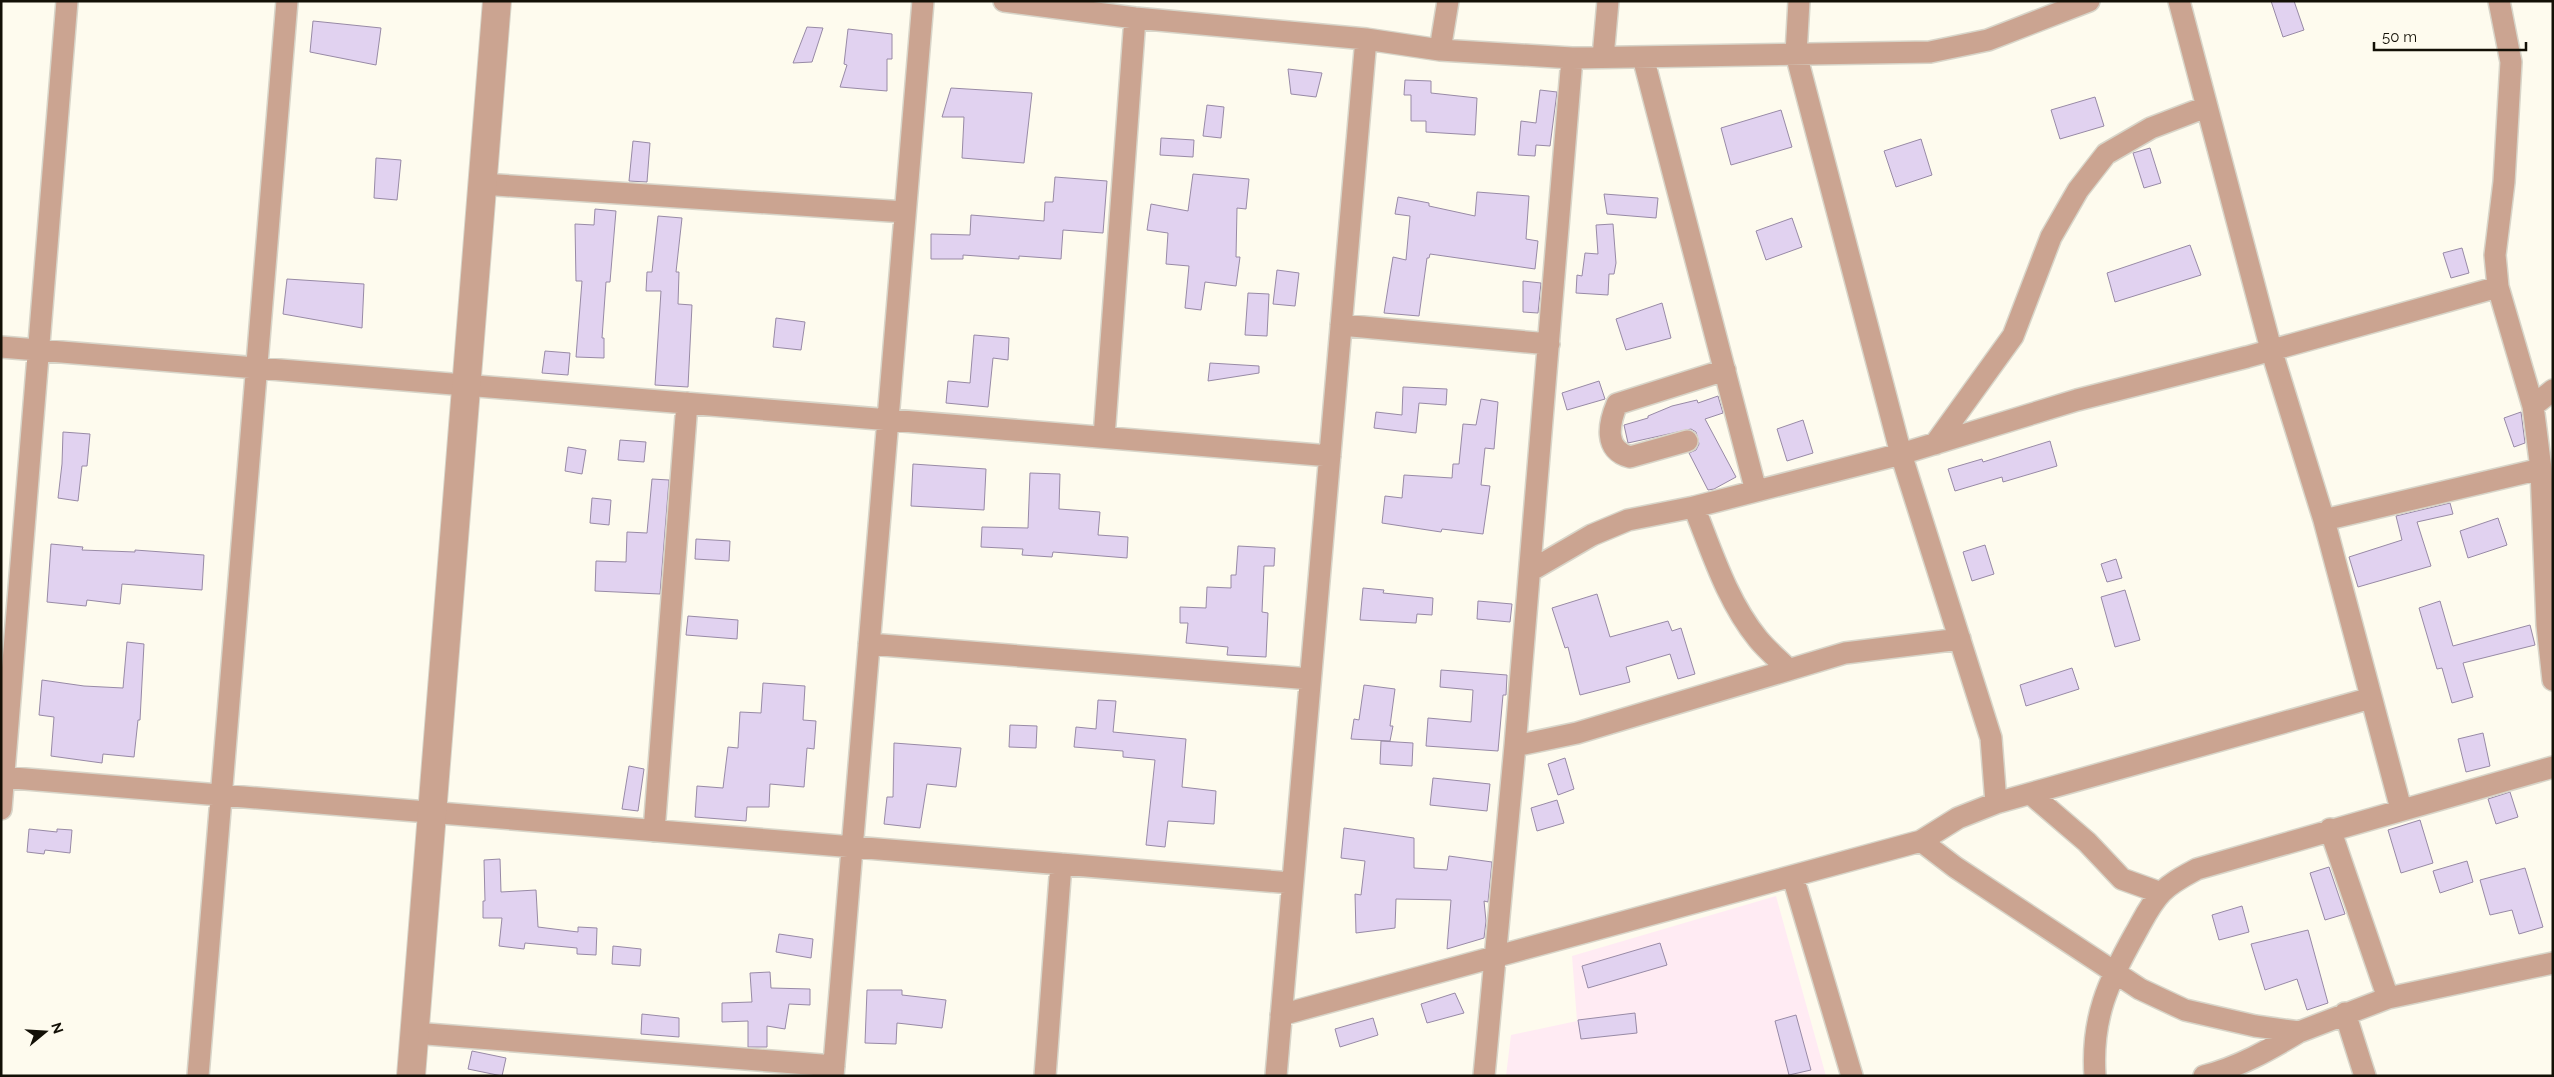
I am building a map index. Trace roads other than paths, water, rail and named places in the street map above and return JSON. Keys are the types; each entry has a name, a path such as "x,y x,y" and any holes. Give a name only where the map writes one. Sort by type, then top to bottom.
{"street":[{"path":"1,809 2,778 67,1"},
{"path":"198,1076 288,1"},
{"path":"411,1076 497,1"},
{"path":"414,1033 834,1071 923,1"},
{"path":"1004,1 1135,18 1366,39 1440,50 1572,58 1930,52 1988,40 2089,1"},
{"path":"1440,50 1448,1"},
{"path":"1603,57 1608,1"},
{"path":"1799,1 1796,54 1901,454 1991,738 1996,803"},
{"path":"2178,1 2270,349 2324,520 2402,809"},
{"path":"2500,1 2511,62 2504,182 2495,255 2498,287 2533,406 2540,469 2553,680"},
{"path":"1104,437 1135,18"},
{"path":"1276,1076 1366,39"},
{"path":"1642,57 1756,491"},
{"path":"1484,1076 1515,746 1572,58"},
{"path":"1934,444 2013,336 2051,237 2078,190 2106,154 2151,128 2206,107"},
{"path":"482,184 905,212"},
{"path":"1530,571 1611,526 1654,514 1694,507 1901,454 2086,398 2498,287"},
{"path":"1341,325 1549,344"},
{"path":"1,347 1330,456"},
{"path":"1687,441 1630,457 1621,455 1613,448 1609,423 1617,404 1725,370"},
{"path":"2533,406 2553,390"},
{"path":"654,831 687,403"},
{"path":"2324,520 2540,469"},
{"path":"1694,507 1726,587 1738,611 1758,640 1788,669"},
{"path":"1515,746 1577,733 1788,669 1845,654 1960,639"},
{"path":"870,644 1310,679"},
{"path":"1281,1016 1921,841 1958,818 1996,803 2371,698"},
{"path":"2094,1076 2096,1026 2100,1008 2114,972 2161,893 2176,880 2197,869 2330,829 2553,767"},
{"path":"2,778 1292,883"},
{"path":"2031,794 2087,842 2122,879 2161,893"},
{"path":"2330,829 2388,998"},
{"path":"1921,841 1955,867 2140,989 2185,1010 2254,1026 2300,1032"},
{"path":"1045,1076 1061,864"},
{"path":"1793,877 1852,1076"},
{"path":"2204,1076 2225,1070 2252,1058 2300,1032 2345,1013 2388,998 2553,963"},
{"path":"2345,1013 2365,1076"}]}
